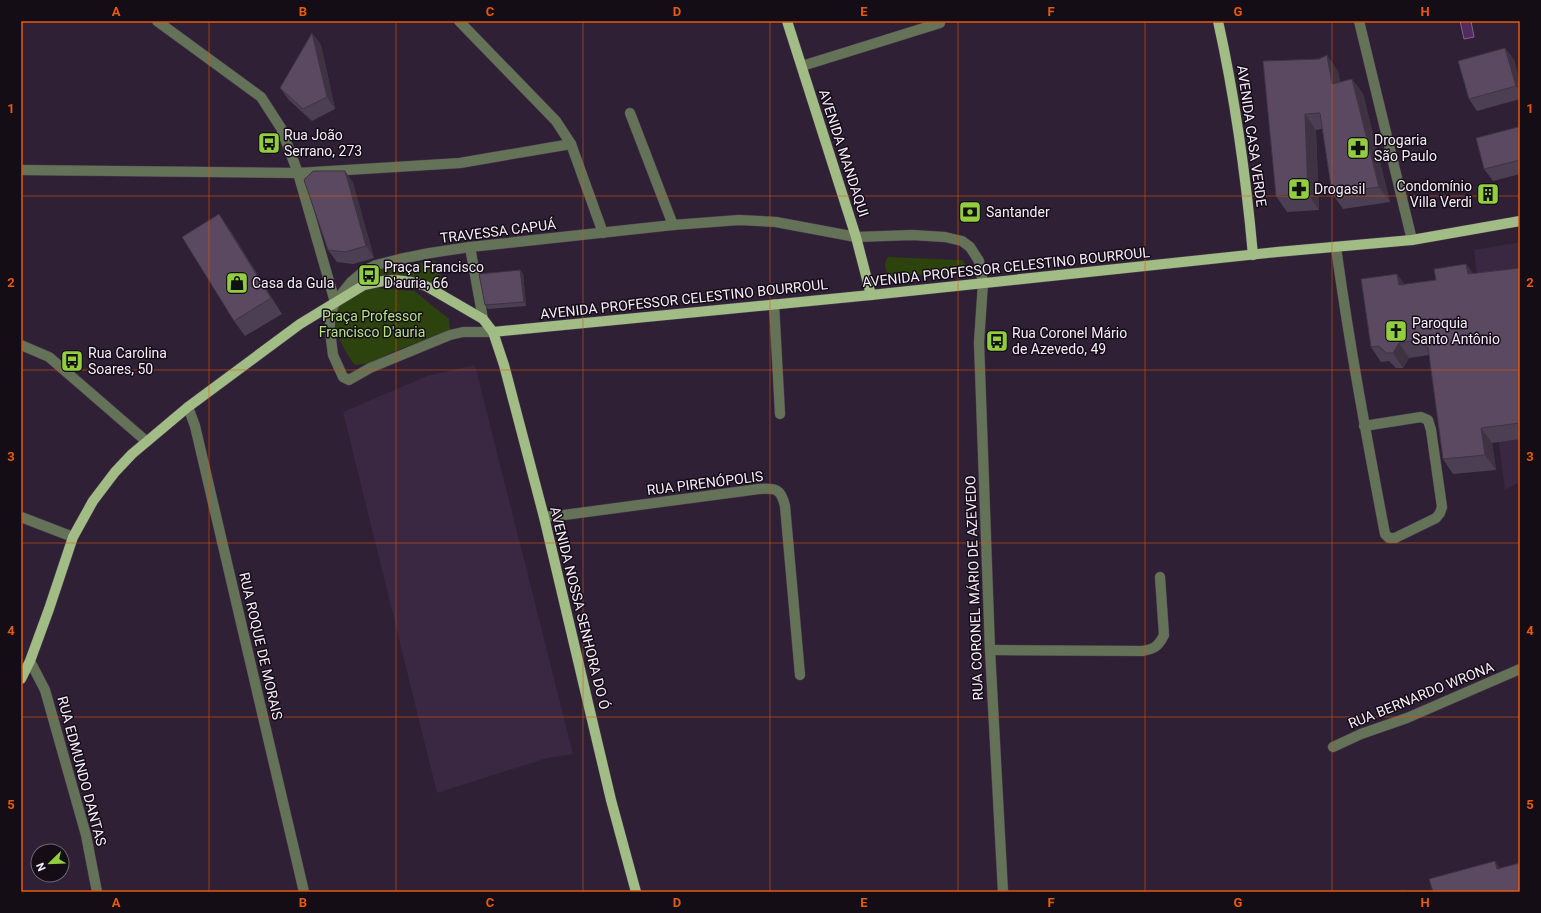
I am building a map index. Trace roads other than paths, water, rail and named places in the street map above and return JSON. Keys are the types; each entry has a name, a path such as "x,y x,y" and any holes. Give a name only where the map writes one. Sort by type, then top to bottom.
{"main road":[{"name":"AVENIDA MANDAQUI","path":"787,21 856,237 870,295"},
{"name":"AVENIDA CASA VERDE","path":"1218,21 1234,95 1253,255"},
{"name":"AVENIDA PROFESSOR CELESTINO BOURROUL","path":"494,332 1412,240 1520,221"},
{"path":"21,679 30,661 73,537 93,501 115,472 132,454 188,406 300,324 364,285 372,283 395,280 412,282 426,286 483,319 494,332"},
{"name":"AVENIDA NOSSA SENHORA DO Ó","path":"494,332 544,517 611,800 636,892"}],"street":[{"path":"157,21 261,97 281,128 298,173 335,302 330,317 333,355 345,379 349,380 370,368 450,335 463,332 494,332"},
{"path":"459,21 556,120 571,144 603,233"},
{"path":"1359,21 1412,240"},
{"path":"802,66 940,23"},
{"path":"630,113 673,225"},
{"path":"21,170 298,173 460,163 571,144"},
{"name":"TRAVESSA CAPUÁ","path":"335,302 351,282 364,271 376,265 430,253 470,247 673,225 739,220 776,222 856,237"},
{"name":"RUA CORONEL MÁRIO DE AZEVEDO","path":"856,237 912,235 945,237 962,241 970,247 979,261 983,283 979,342 990,650 1003,892"},
{"path":"470,247 483,319"},
{"path":"1336,247 1345,313 1364,426 1385,534 1389,538 1395,538 1436,518 1442,507 1431,430 1428,420 1421,417 1364,426"},
{"path":"774,304 780,414"},
{"path":"21,345 50,357 146,441"},
{"name":"RUA ROQUE DE MORAIS","path":"188,406 195,426 304,892"},
{"name":"RUA PIRENÓPOLIS","path":"544,517 774,488 784,498 800,675"},
{"path":"21,517 73,537"},
{"path":"990,650 1142,651 1153,649 1160,643 1164,635 1160,577"},
{"name":"RUA EDMUNDO DANTAS","path":"30,661 45,690 86,835 97,892"},
{"name":"RUA BERNARDO WRONA","path":"1333,747 1361,734 1407,718 1520,669"}],"place":[{"name":"Rua João Serrano, 273","path":"269,143"},
{"name":"Drogaria São Paulo","path":"1358,148"},
{"name":"Drogasil","path":"1299,189"},
{"name":"Condomínio Villa Verdi","path":"1488,194"},
{"name":"Santander","path":"970,212"},
{"name":"Praça Francisco D'auria, 66","path":"369,275"},
{"name":"Casa da Gula","path":"237,283"},
{"name":"Paroquia Santo Antônio","path":"1396,331"},
{"name":"Rua Coronel Mário de Azevedo, 49","path":"997,341"},
{"name":"Rua Carolina Soares, 50","path":"72,361"}],"park label":[{"name":"Praça Professor Francisco D'auria","path":"372,324"}]}
